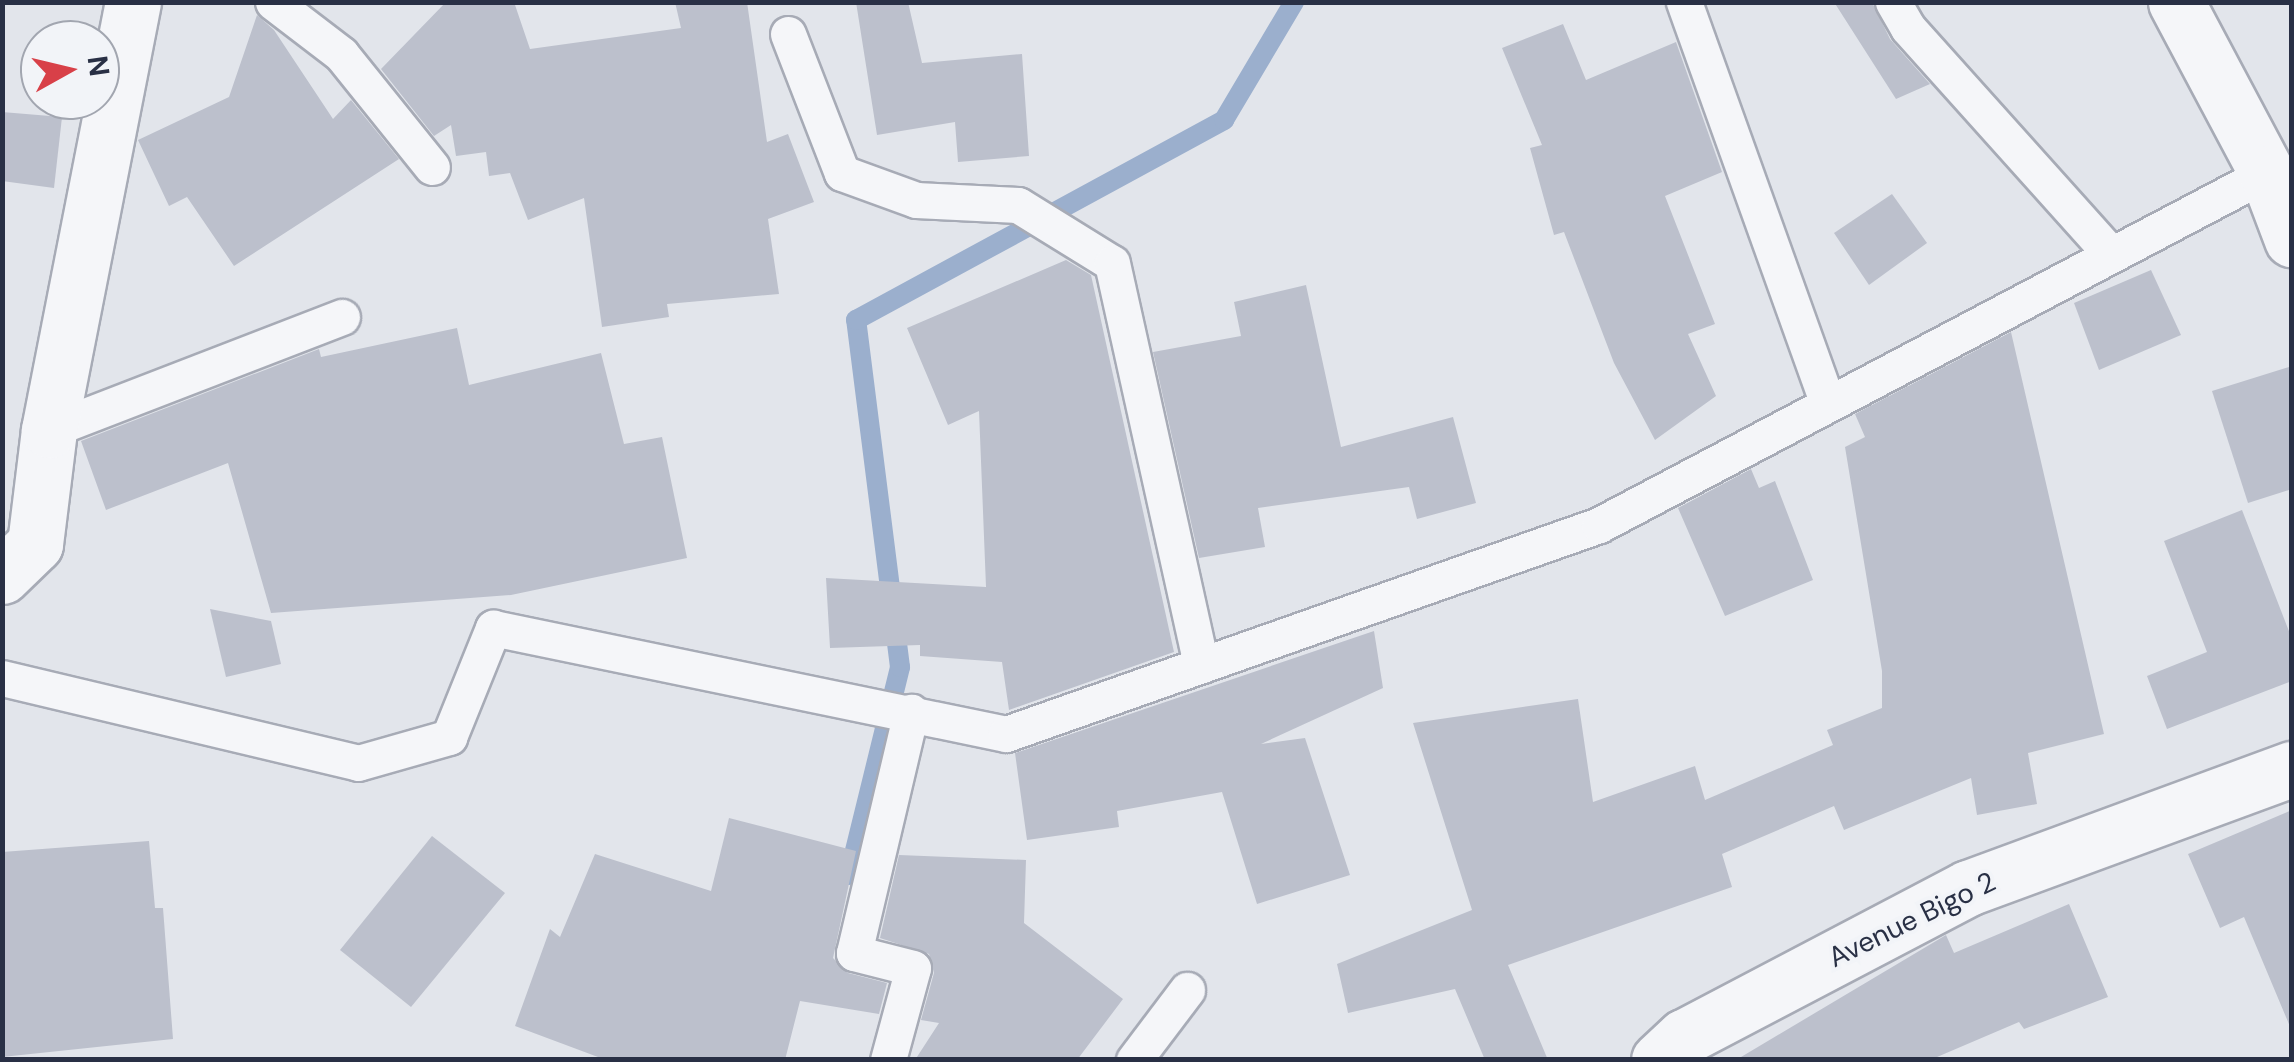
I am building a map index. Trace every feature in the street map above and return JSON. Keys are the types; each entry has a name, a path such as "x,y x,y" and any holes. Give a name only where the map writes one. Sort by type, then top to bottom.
{"street":[{"path":"2,576 35,544 48,430 133,2"},
{"path":"2176,2 2266,173 2292,239"},
{"name":"Avenue Bigo 2","path":"1659,1060 1684,1037 1968,888 2292,770"}],"lane":[{"path":"273,2 341,54 432,167"},
{"path":"1684,2 1827,402"},
{"path":"1893,2 1908,28 2111,254"},
{"path":"788,34 842,173 916,200 1018,205 1112,263 1201,666"},
{"path":"2,678 358,763 449,737 493,628 1006,734 1599,525 2266,173"},
{"path":"48,430 342,318"},
{"path":"888,1060 913,968 854,953 911,712"},
{"path":"1134,1060 1187,990"}],"building":[{"path":"446,2 514,2 530,49 681,28 675,2 747,2 767,142 788,134 814,202 768,219 779,294 667,304 669,317 602,327 584,198 528,220 510,173 489,176 486,152 456,156 451,125 434,136 381,69"},
{"path":"856,2 908,2 922,63 1022,54 1029,156 958,162 955,122 877,135"},
{"path":"1834,2 1872,2 1890,39 1930,84 1896,99"},
{"path":"257,15 274,30 333,119 351,100 399,159 234,266 187,197 169,206 138,140 229,97"},
{"path":"1563,24 1586,80 1676,42 1722,172 1665,196 1715,324 1688,334 1716,396 1655,440 1614,363 1564,232 1554,235 1530,148 1542,145 1502,48"},
{"path":"2,112 20,114 20,120 62,120 54,188 2,181"},
{"path":"1892,194 1927,243 1869,285 1834,233"},
{"path":"1066,260 1091,275 1174,652 1009,710 1002,662 920,656 920,645 830,648 826,578 986,587 979,411 948,425 907,328"},
{"path":"2151,270 2181,335 2099,370 2074,303"},
{"path":"1306,285 1341,447 1453,417 1476,503 1417,519 1409,487 1258,508 1265,547 1199,558 1153,352 1241,336 1234,302"},
{"path":"457,328 469,385 601,353 624,444 662,437 687,558 511,595 271,613 228,463 106,510 81,441 319,349 321,357"},
{"path":"2011,332 2104,734 2028,753 2037,804 1977,815 1971,778 1844,830 1834,806 1722,854 1732,887 1508,965 1548,1060 1485,1060 1455,989 1348,1013 1337,964 1472,910 1413,723 1578,699 1593,802 1695,766 1705,800 1833,745 1827,730 1882,708 1882,671 1845,447 1865,437 1855,414"},
{"path":"2292,366 2292,489 2248,503 2212,391"},
{"path":"1751,469 1759,488 1775,481 1813,580 1725,616 1678,508"},
{"path":"2242,510 2292,639 2292,681 2167,729 2147,676 2207,652 2164,541"},
{"path":"210,609 271,621 281,664 226,677"},
{"path":"1374,631 1383,688 1261,744 1305,738 1350,875 1257,904 1222,792 1117,811 1119,827 1027,840 1015,753"},
{"path":"2292,810 2291,1029 2244,917 2220,928 2188,854"},
{"path":"729,818 856,851 833,958 848,973 887,983 879,1014 800,1001 785,1060 606,1060 515,1026 550,929 560,937 595,854 711,891"},
{"path":"432,836 505,893 411,1007 340,950"},
{"path":"149,841 155,908 163,908 173,1039 2,1057 2,852"},
{"path":"899,855 1026,860 1024,923 1123,999 1077,1060 915,1060 939,1023 921,1020 934,973 929,954 880,938"},
{"path":"2069,904 2108,997 2024,1029 2019,1022 1930,1060 1736,1060 1946,935 1954,953"}],"waterway":[{"path":"849,875 900,667 856,320 1224,120 1294,2"}]}
